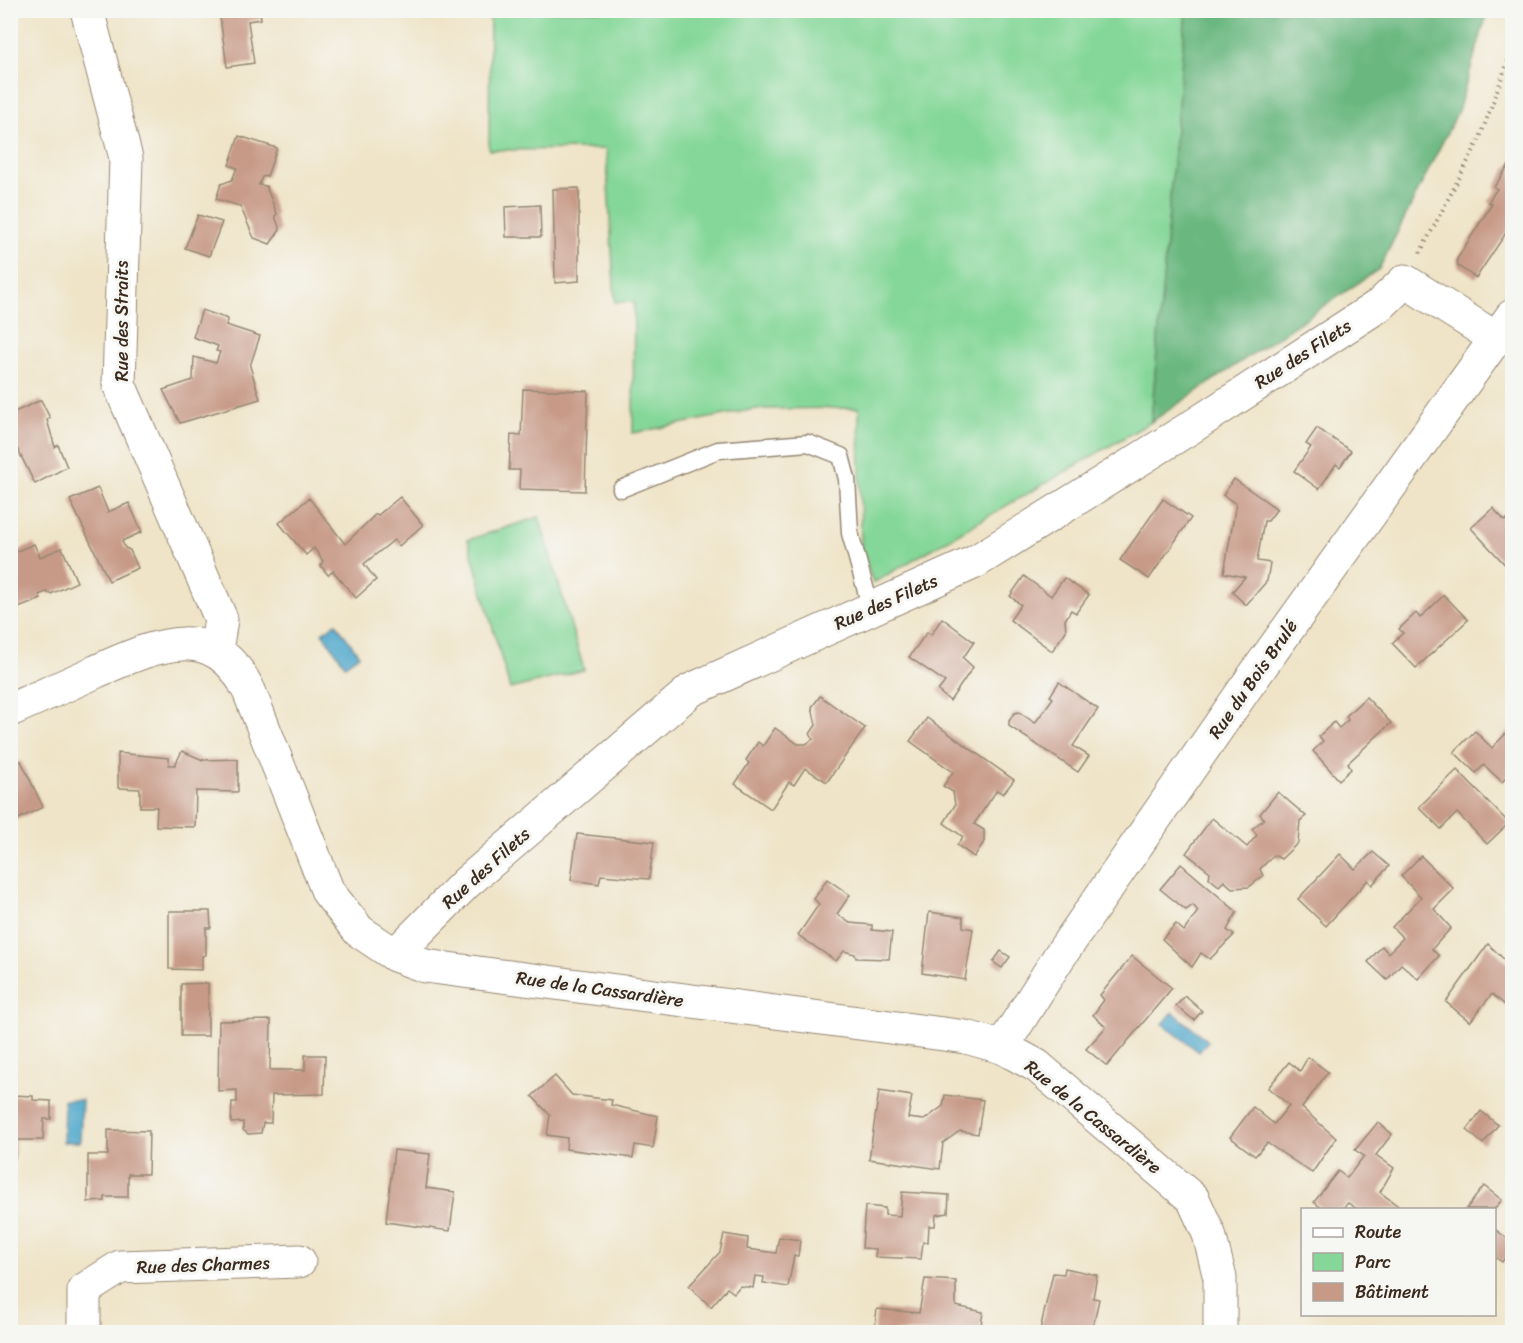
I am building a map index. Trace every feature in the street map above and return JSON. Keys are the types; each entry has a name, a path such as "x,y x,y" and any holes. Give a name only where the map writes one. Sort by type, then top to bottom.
{"street":[{"name":"Rue des Straits","path":"87,10 126,158 119,384 221,619 216,651"},
{"path":"1405,281 1505,328"},
{"name":"Rue des Filets","path":"395,955 466,883 691,690 975,562 1193,426 1381,304 1405,281"},
{"name":"Rue du Bois Brulé","path":"1002,1047 1059,957 1244,690 1505,328"},
{"path":"10,710 145,651 170,643 216,651"},
{"name":"Rue de la Cassardière","path":"216,651 232,663 249,691 328,892 359,931 395,955 425,966 966,1037 1002,1047 1037,1066 1192,1199 1209,1234 1220,1278 1220,1332"},
{"name":"Rue des Charmes","path":"84,1332 84,1290 120,1267 299,1262"}],"lane":[{"path":"621,489 718,450 808,443 841,456 847,479 850,533 872,609"}],"path":[{"path":"1405,281 1479,140 1512,50"}],"green space":[{"path":"490,11 1186,11 1151,422 873,583 861,547 859,408 755,409 633,433 634,302 615,302 606,149 489,150"},
{"path":"1186,11 1488,11 1458,111 1379,269 1151,422"},
{"path":"539,517 584,670 510,689 468,540"}],"water":[{"path":"336,623 359,655 345,665 322,633"},
{"path":"1173,1012 1208,1041 1199,1052 1163,1024"},
{"path":"64,1100 82,1100 80,1142 63,1142"}],"building":[{"path":"219,10 260,10 261,19 248,21 254,63 227,67"},
{"path":"239,136 277,148 267,176 262,177 259,185 266,186 277,214 275,216 280,230 270,244 254,238 240,206 216,199 221,184 232,180 237,168 229,165"},
{"path":"1512,161 1512,224 1476,278 1458,266 1457,259 1492,204 1488,202 1497,189 1494,187"},
{"path":"579,188 579,281 555,283 553,189"},
{"path":"540,205 541,237 506,237 505,207"},
{"path":"198,215 222,222 209,256 185,248"},
{"path":"202,310 228,319 226,325 260,336 250,366 260,399 180,423 163,390 193,380 194,357 216,363 220,352 216,351 218,346 193,337"},
{"path":"523,389 588,391 585,491 519,489 520,470 509,470 511,435 521,436"},
{"path":"41,400 50,418 47,420 55,447 58,445 67,467 35,484 10,434 10,414"},
{"path":"1317,428 1351,451 1340,467 1336,464 1319,489 1294,471 1311,447 1306,444"},
{"path":"1234,479 1277,509 1268,521 1264,521 1257,561 1270,563 1267,581 1246,605 1232,592 1245,577 1224,573 1236,504 1223,495"},
{"path":"98,488 108,512 129,503 142,532 122,541 125,548 130,550 138,568 109,581 70,500"},
{"path":"400,497 423,525 399,546 394,540 364,564 376,580 356,598 333,571 328,575 321,566 323,561 314,548 306,555 279,523 309,498 345,544 376,514 378,515"},
{"path":"1163,499 1191,518 1149,579 1120,560"},
{"path":"1493,508 1505,521 1512,514 1512,572 1471,528"},
{"path":"34,544 40,557 62,548 77,582 51,594 46,592 39,595 41,599 11,611 10,577 13,576 10,554"},
{"path":"1024,576 1051,596 1064,578 1089,595 1076,613 1071,610 1065,620 1066,631 1052,651 1010,620 1021,605 1010,596"},
{"path":"1444,595 1468,620 1416,668 1392,643 1403,633 1399,629 1416,613 1420,618"},
{"path":"942,618 974,642 963,658 973,667 950,701 938,691 945,682 909,657 927,632 931,635"},
{"path":"1059,682 1098,709 1073,746 1089,756 1078,772 1009,726 1014,713 1019,712 1035,723 1053,698 1050,696"},
{"path":"820,696 865,728 827,782 805,768 794,785 789,782 771,809 735,784 749,763 746,760 758,742 763,746 775,728 798,744 806,744 813,739 810,734 816,725 812,707"},
{"path":"1366,697 1391,723 1348,763 1351,769 1339,780 1313,751 1323,741 1319,736 1334,722 1339,728 1348,720 1346,716"},
{"path":"927,718 1014,780 1003,794 997,790 974,824 984,830 984,842 974,857 957,845 963,837 944,823 955,805 953,792 943,786 953,772 910,741"},
{"path":"1512,727 1512,772 1502,782 1484,765 1476,773 1454,752 1475,731 1492,748"},
{"path":"182,751 203,760 238,759 238,792 196,791 195,827 156,826 157,807 140,807 140,789 118,788 118,753 169,758 169,765 175,765"},
{"path":"21,761 43,807 10,823 10,765"},
{"path":"1457,770 1509,823 1487,844 1457,813 1441,829 1419,807"},
{"path":"1278,792 1306,816 1300,821 1298,843 1281,859 1274,855 1260,869 1263,876 1249,887 1232,888 1224,881 1219,886 1209,878 1210,872 1186,853 1212,818 1247,847 1257,835 1252,829 1264,819 1260,814"},
{"path":"577,834 654,842 649,879 601,875 599,884 571,880"},
{"path":"1373,852 1389,866 1372,885 1368,880 1326,926 1298,899 1340,854 1355,869"},
{"path":"1421,856 1454,889 1434,909 1451,928 1432,949 1439,956 1418,979 1401,964 1387,980 1368,962 1382,946 1388,953 1403,938 1392,927 1421,897 1401,876"},
{"path":"1181,864 1237,912 1227,930 1234,935 1210,959 1201,953 1192,967 1162,939 1176,924 1184,931 1198,911 1193,905 1186,910 1160,889"},
{"path":"827,879 850,895 837,914 850,923 872,925 872,930 892,932 889,959 856,958 855,954 844,951 836,961 798,935 819,904 814,899"},
{"path":"169,911 210,911 211,928 206,928 206,955 202,956 202,970 169,969"},
{"path":"929,912 963,917 963,927 973,929 965,980 922,973"},
{"path":"1488,944 1512,967 1512,1011 1492,994 1470,1022 1446,1002"},
{"path":"1001,951 1010,957 1002,968 993,962"},
{"path":"1132,956 1172,988 1107,1066 1086,1049 1106,1027 1093,1015 1104,1000 1100,995"},
{"path":"208,983 208,1036 181,1036 181,984"},
{"path":"1185,996 1202,1011 1194,1020 1176,1006"},
{"path":"271,1020 270,1070 305,1070 305,1055 325,1055 324,1094 272,1095 271,1123 263,1123 261,1133 248,1134 243,1130 243,1122 231,1123 232,1102 237,1102 237,1090 218,1091 219,1021"},
{"path":"1308,1057 1328,1072 1302,1108 1336,1138 1312,1173 1267,1143 1255,1156 1230,1137 1253,1107 1274,1124 1289,1105 1268,1088 1289,1062 1300,1071"},
{"path":"555,1076 572,1095 612,1100 611,1105 658,1116 653,1148 635,1145 633,1158 566,1149 567,1138 547,1135 550,1115 532,1096"},
{"path":"879,1091 912,1096 908,1118 924,1120 943,1106 945,1095 983,1100 978,1134 960,1131 943,1143 940,1169 869,1159"},
{"path":"10,1095 33,1096 33,1100 51,1101 51,1119 44,1119 43,1140 15,1140 15,1159 10,1159"},
{"path":"1481,1111 1498,1125 1483,1144 1467,1130"},
{"path":"1378,1122 1392,1134 1376,1155 1394,1168 1380,1192 1401,1208 1356,1208 1348,1203 1343,1208 1322,1208 1314,1202 1338,1171 1347,1178 1364,1156 1355,1150"},
{"path":"108,1130 149,1131 148,1174 128,1174 128,1197 105,1197 105,1201 88,1202 88,1155 108,1155"},
{"path":"394,1150 430,1154 426,1188 455,1192 450,1231 386,1222"},
{"path":"1484,1186 1502,1200 1495,1208 1467,1208"},
{"path":"902,1192 949,1195 948,1213 936,1215 935,1226 929,1226 928,1242 923,1242 921,1259 875,1257 876,1249 862,1248 865,1206 885,1208 885,1215 900,1216"},
{"path":"1496,1230 1512,1242 1512,1248 1502,1262 1496,1258"},
{"path":"724,1234 748,1238 747,1249 776,1253 779,1237 800,1240 798,1256 794,1256 788,1287 763,1283 764,1277 755,1276 753,1288 740,1286 734,1293 727,1288 711,1307 689,1286 720,1252"},
{"path":"1065,1268 1097,1275 1093,1298 1099,1299 1092,1332 1044,1332 1040,1330 1053,1273 1064,1274"},
{"path":"925,1279 956,1281 956,1306 983,1312 980,1332 874,1332 877,1309 919,1313"}]}
